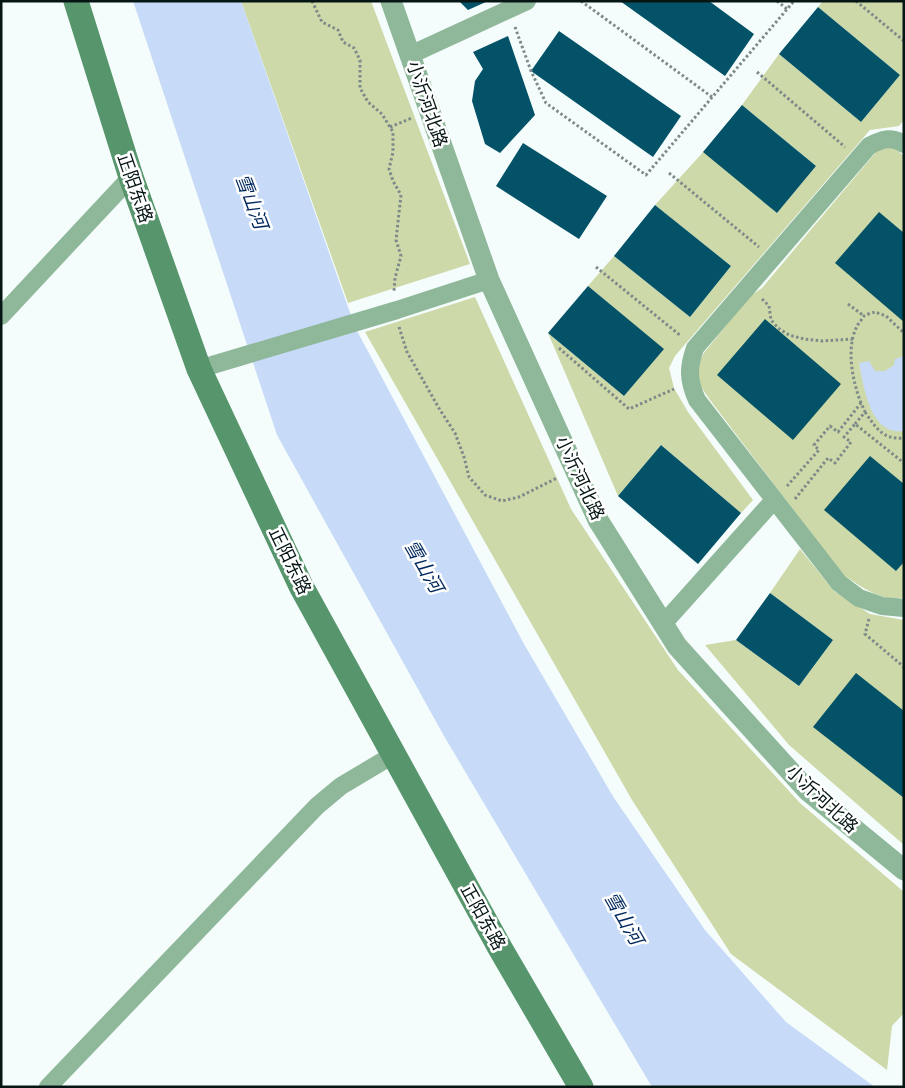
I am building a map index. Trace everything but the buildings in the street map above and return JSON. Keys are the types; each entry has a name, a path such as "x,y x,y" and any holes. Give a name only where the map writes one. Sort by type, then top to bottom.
{"main road":[{"name":"正阳东路","path":"76,1 131,177 199,369 301,586 500,948 580,1087"}],"street":[{"name":"小沂河北路","path":"391,1 489,280 598,520 677,646 808,791 904,870"},
{"path":"410,55 527,1"},
{"path":"904,144 892,138 869,146 695,348 689,374 692,389 697,400 839,583 859,598 882,606 904,608"},
{"path":"1,316 131,177"},
{"path":"199,369 397,310 489,280"},
{"path":"663,624 779,507"},
{"path":"48,1087 317,806 341,786 393,755"}],"path":[{"path":"312,1 322,22 338,30 343,42 354,48 360,60 360,88 368,102 382,114 393,132 389,169 401,195 396,240 401,256 394,288 400,330 407,352 455,433 469,477 485,495 502,502 519,497 575,470"},
{"path":"581,1 712,97"},
{"path":"777,1 787,9"},
{"path":"509,10 531,71 546,103 646,175 794,1"},
{"path":"856,1 904,42"},
{"path":"757,72 859,158"},
{"path":"669,173 773,258"},
{"path":"596,267 695,348"},
{"path":"748,287 769,306 771,320 778,328 789,335 822,341 853,339"},
{"path":"848,304 864,316"},
{"path":"904,333 886,316 875,312 864,316 856,328 851,356 856,389 864,412 874,426 884,435 894,439 904,438"},
{"path":"559,348 629,409 691,382"},
{"path":"779,507 820,450 814,445 830,426 838,432 861,402"},
{"path":"779,507 828,458 835,463 851,442 844,437 864,412"},
{"path":"855,424 904,463"},
{"path":"874,603 865,634 904,667"}],"green space":[{"path":"241,1 371,1 470,264 348,303"},
{"path":"823,1 904,1 904,120 899,126 870,130 675,356 669,368 674,388 688,412 753,500 741,513 661,445 618,496 548,333 624,396 663,349 588,286 614,256 690,317 731,266 655,205 705,150 777,213 816,166 742,105 779,54 861,122 900,75 818,7"},
{"path":"884,147 894,148 904,156 904,598 895,599 871,592 842,574 710,400 699,384 697,367 703,354 750,296 762,288 876,152"},
{"path":"475,297 571,509 678,670 800,803 904,892 904,1013 892,1026 887,1070 731,954 632,800 365,332"},
{"path":"800,549 834,591 870,614 904,620 904,845 789,745 705,645 736,640 799,686 833,640 770,593"}],"water":[{"name":"雪山河","path":"133,1 241,1 355,327 524,644 614,798 705,930 786,1022 875,1087 652,1087 444,736 277,435"},
{"path":"904,356 904,431 893,430 883,426 876,418 866,396 859,363 869,361 875,371 885,371 894,365 895,359"}]}
